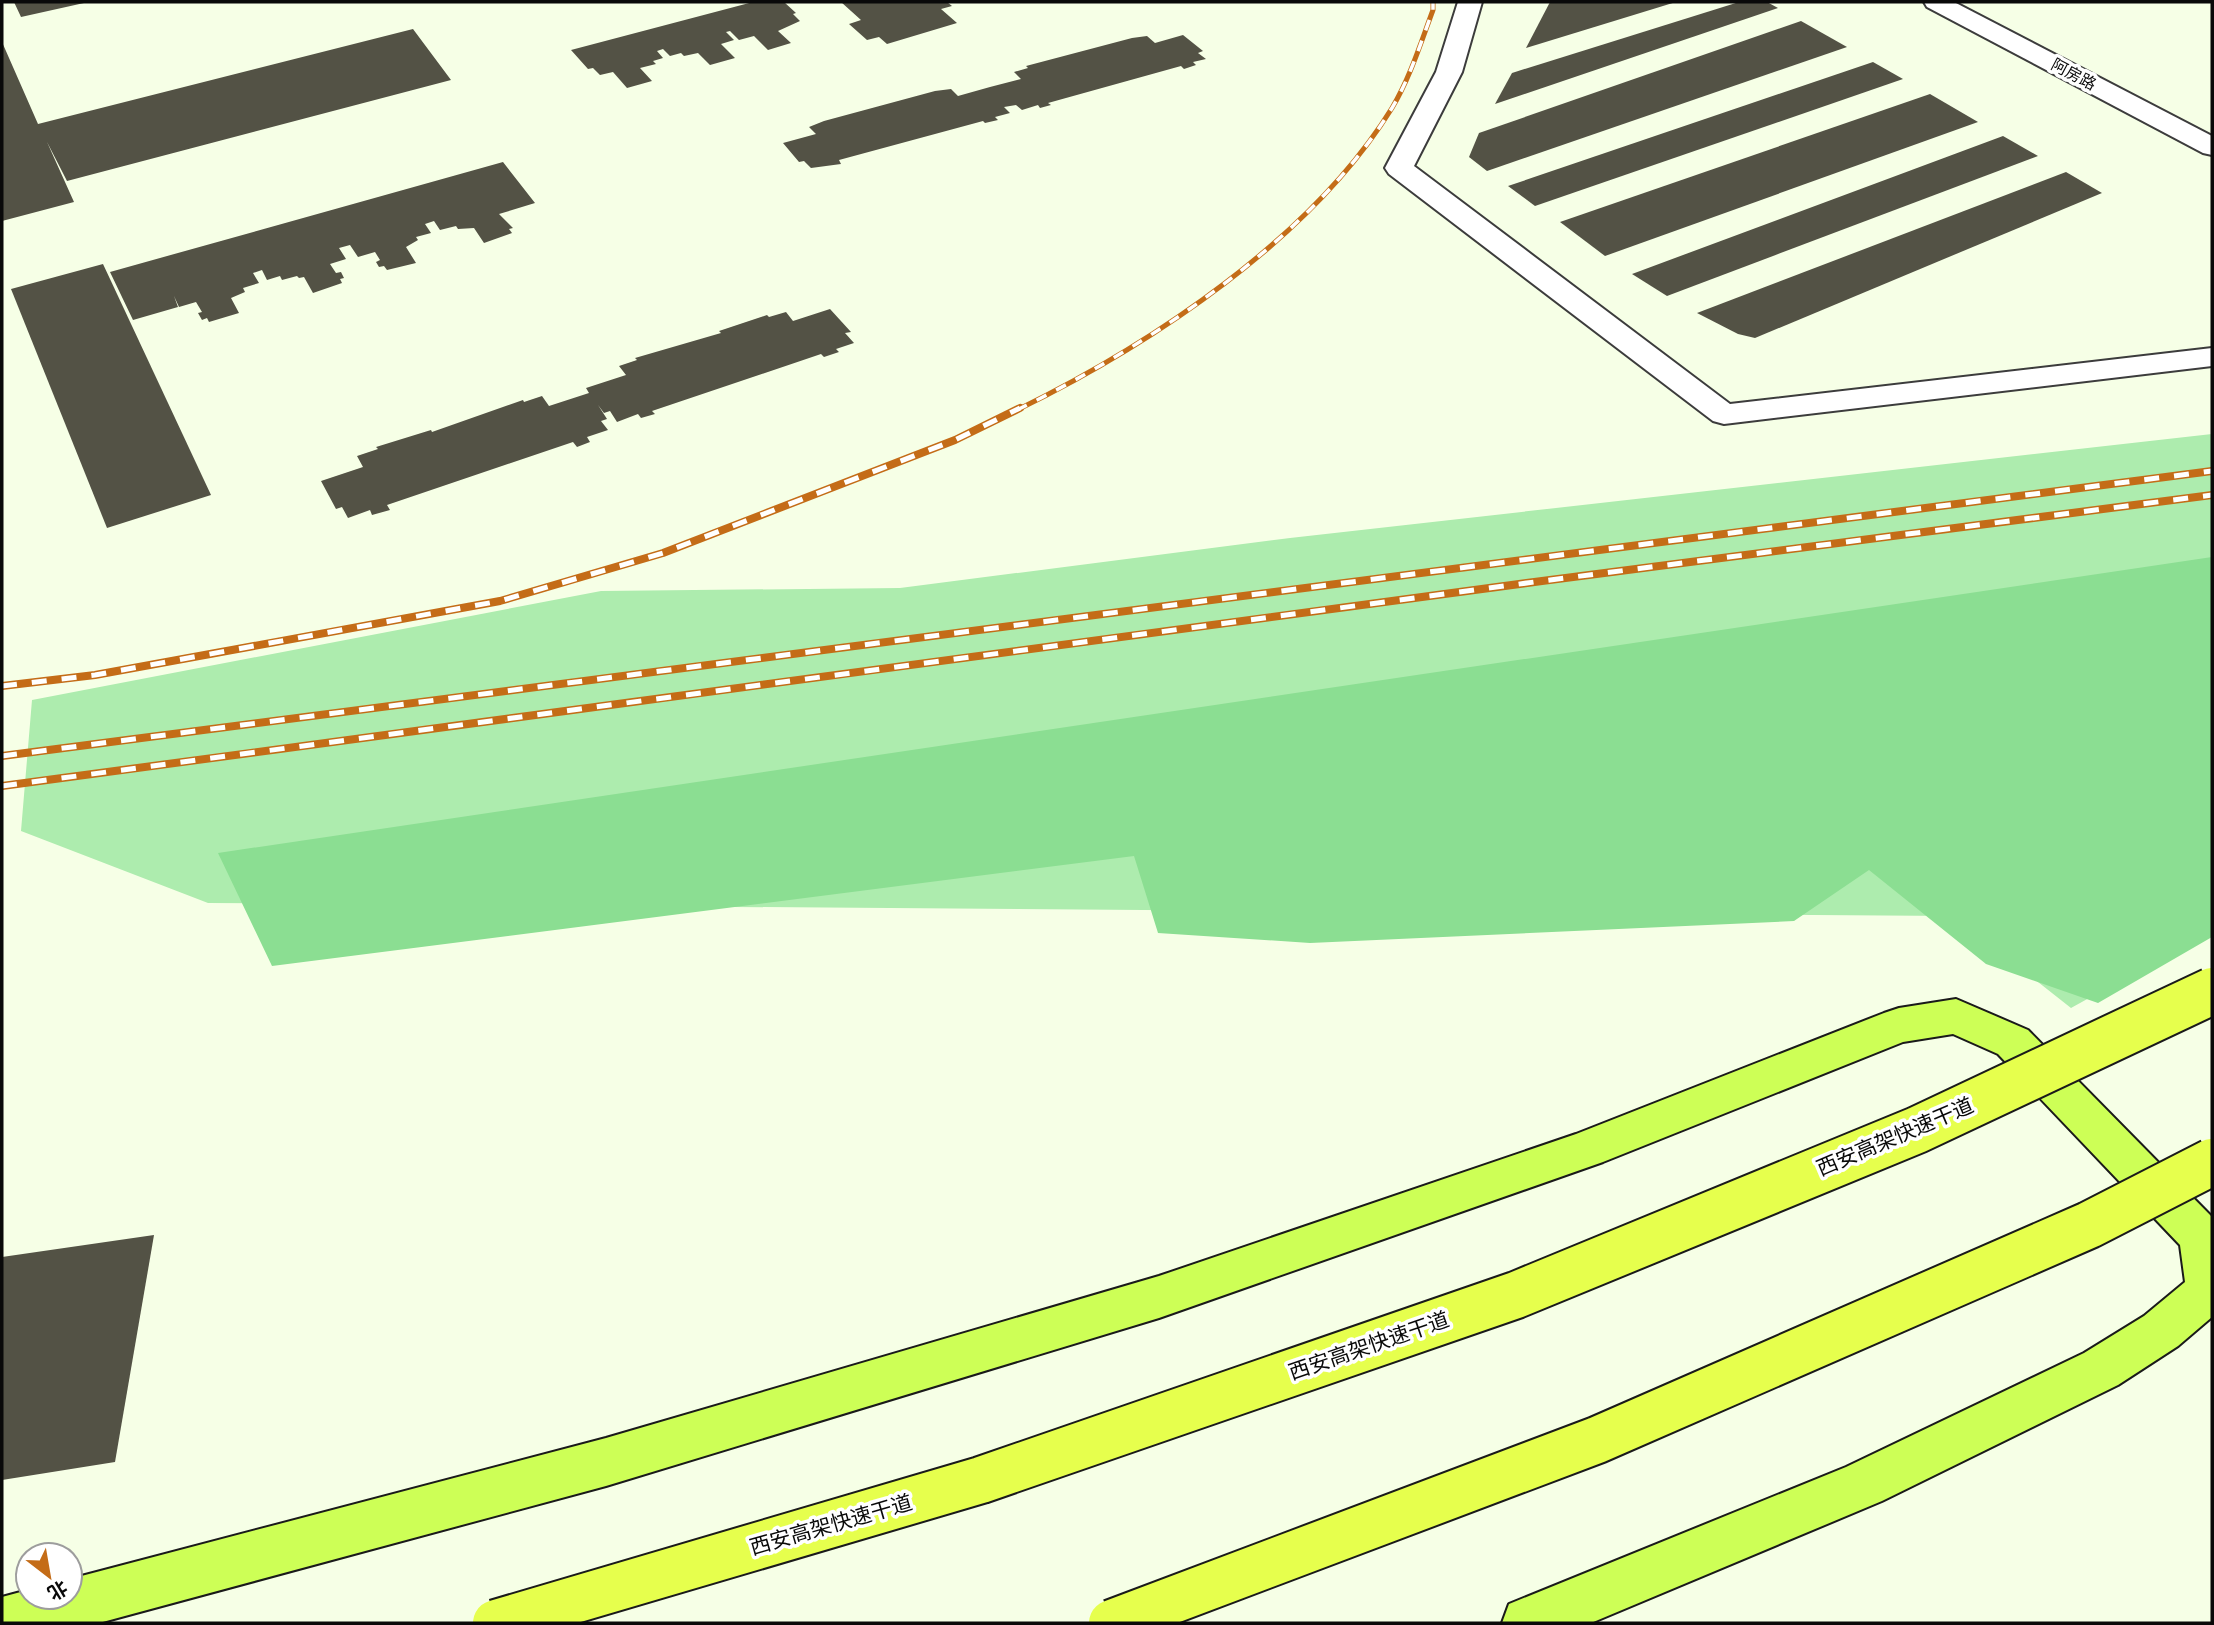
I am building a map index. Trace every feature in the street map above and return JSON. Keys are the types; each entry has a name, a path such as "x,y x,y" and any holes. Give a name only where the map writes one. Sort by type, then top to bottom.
{"highway":[{"name":"西安高架快速干道","path":"496,1623 981,1480 1516,1295 1917,1130 2212,991"},
{"path":"1112,1623 1597,1440 2089,1225 2212,1163"}],"main road":[{"path":"2,1623 606,1462 1159,1297 1587,1149 1899,1025 1956,1016 2013,1042 2202,1237 2209,1290 2161,1331 2101,1369 1864,1484 1528,1623"}],"street":[{"path":"1470,2 1449,72 1399,168 1724,414 2212,357"},
{"name":"阿房路","path":"1936,2 2212,147"}],"green space":[{"path":"2212,434 2212,930 2071,1008 1954,916 208,903 21,831 32,700 601,591 900,588 1290,538"},
{"path":"2212,557 2212,937 2098,1003 1986,964 1869,870 1794,921 1310,943 1158,933 1134,856 272,966 218,853"}],"building":[{"path":"14,2 84,2 84,3 21,17"},
{"path":"753,2 784,2 796,13 793,14 800,21 778,31 791,43 768,50 754,36 739,40 730,31 726,32 734,40 721,44 735,58 710,65 698,53 670,56 663,49 657,51 663,58 653,61 656,64 640,68 652,81 627,88 613,72 600,75 593,68 588,69 571,50"},
{"path":"841,2 947,2 952,6 941,9 957,23 887,44 879,37 867,40 849,24 861,20"},
{"path":"1550,2 1676,2 1526,48"},
{"path":"1739,2 1767,2 1778,8 1495,104 1512,73"},
{"path":"1801,21 1847,47 1487,171 1469,157 1479,133"},
{"path":"413,29 451,80 67,181 47,142 74,202 2,221 2,42 38,124"},
{"path":"1183,35 1203,51 1198,53 1206,59 1193,62 1196,65 1184,69 1181,66 1048,103 1051,105 1040,108 1038,105 1022,110 1016,105 1004,107 1010,113 995,117 998,120 985,123 983,121 839,160 841,164 811,168 804,161 799,162 783,143 816,134 809,127 824,121 935,91 951,89 958,96 1021,79 1014,72 1028,68 1026,66 1132,38 1147,36 1155,43"},
{"path":"1873,62 1903,79 1535,206 1508,186"},
{"path":"1930,94 1978,122 1605,256 1560,222"},
{"path":"2003,136 2038,156 1667,296 1632,274"},
{"path":"503,162 535,203 499,214 513,228 509,229 512,233 484,243 474,228 458,229 456,226 440,230 434,221 425,224 431,233 416,237 418,240 406,247 416,263 387,270 384,266 379,267 376,262 380,260 375,252 358,257 350,245 339,248 346,259 330,264 336,273 341,272 344,278 340,279 342,283 313,293 304,277 282,280 280,276 267,280 262,270 253,273 259,283 243,288 245,292 231,298 239,313 209,322 207,318 202,320 198,313 202,312 196,302 179,307 174,296 178,307 133,320 110,272"},
{"path":"2066,172 2102,193 1755,338 1738,334 1697,313"},
{"path":"103,264 211,495 107,528 11,289"},
{"path":"830,309 851,332 845,333 854,343 836,349 839,352 824,357 821,354 652,411 655,414 641,418 638,414 617,422 610,411 604,413 598,405 607,419 601,421 608,430 587,437 590,442 577,447 573,442 387,505 390,510 372,515 370,510 348,518 342,507 336,509 321,481 363,467 357,456 378,449 376,447 431,430 432,432 523,400 524,402 542,396 549,406 589,393 586,388 626,375 619,366 637,360 635,358 721,333 719,331 767,315 769,317 786,312 793,321"},
{"path":"154,1235 115,1462 2,1480 2,1257"}],"railway":[{"path":"1017,410 1069,383 1174,320 1274,243 1319,201 1358,156 1392,108 1415,60 1433,10 1433,2"},
{"path":"2,686 95,675 500,601 663,553 955,440 1020,408"},
{"path":"2,756 2212,471"},
{"path":"2,786 1542,581 2212,495"}]}
